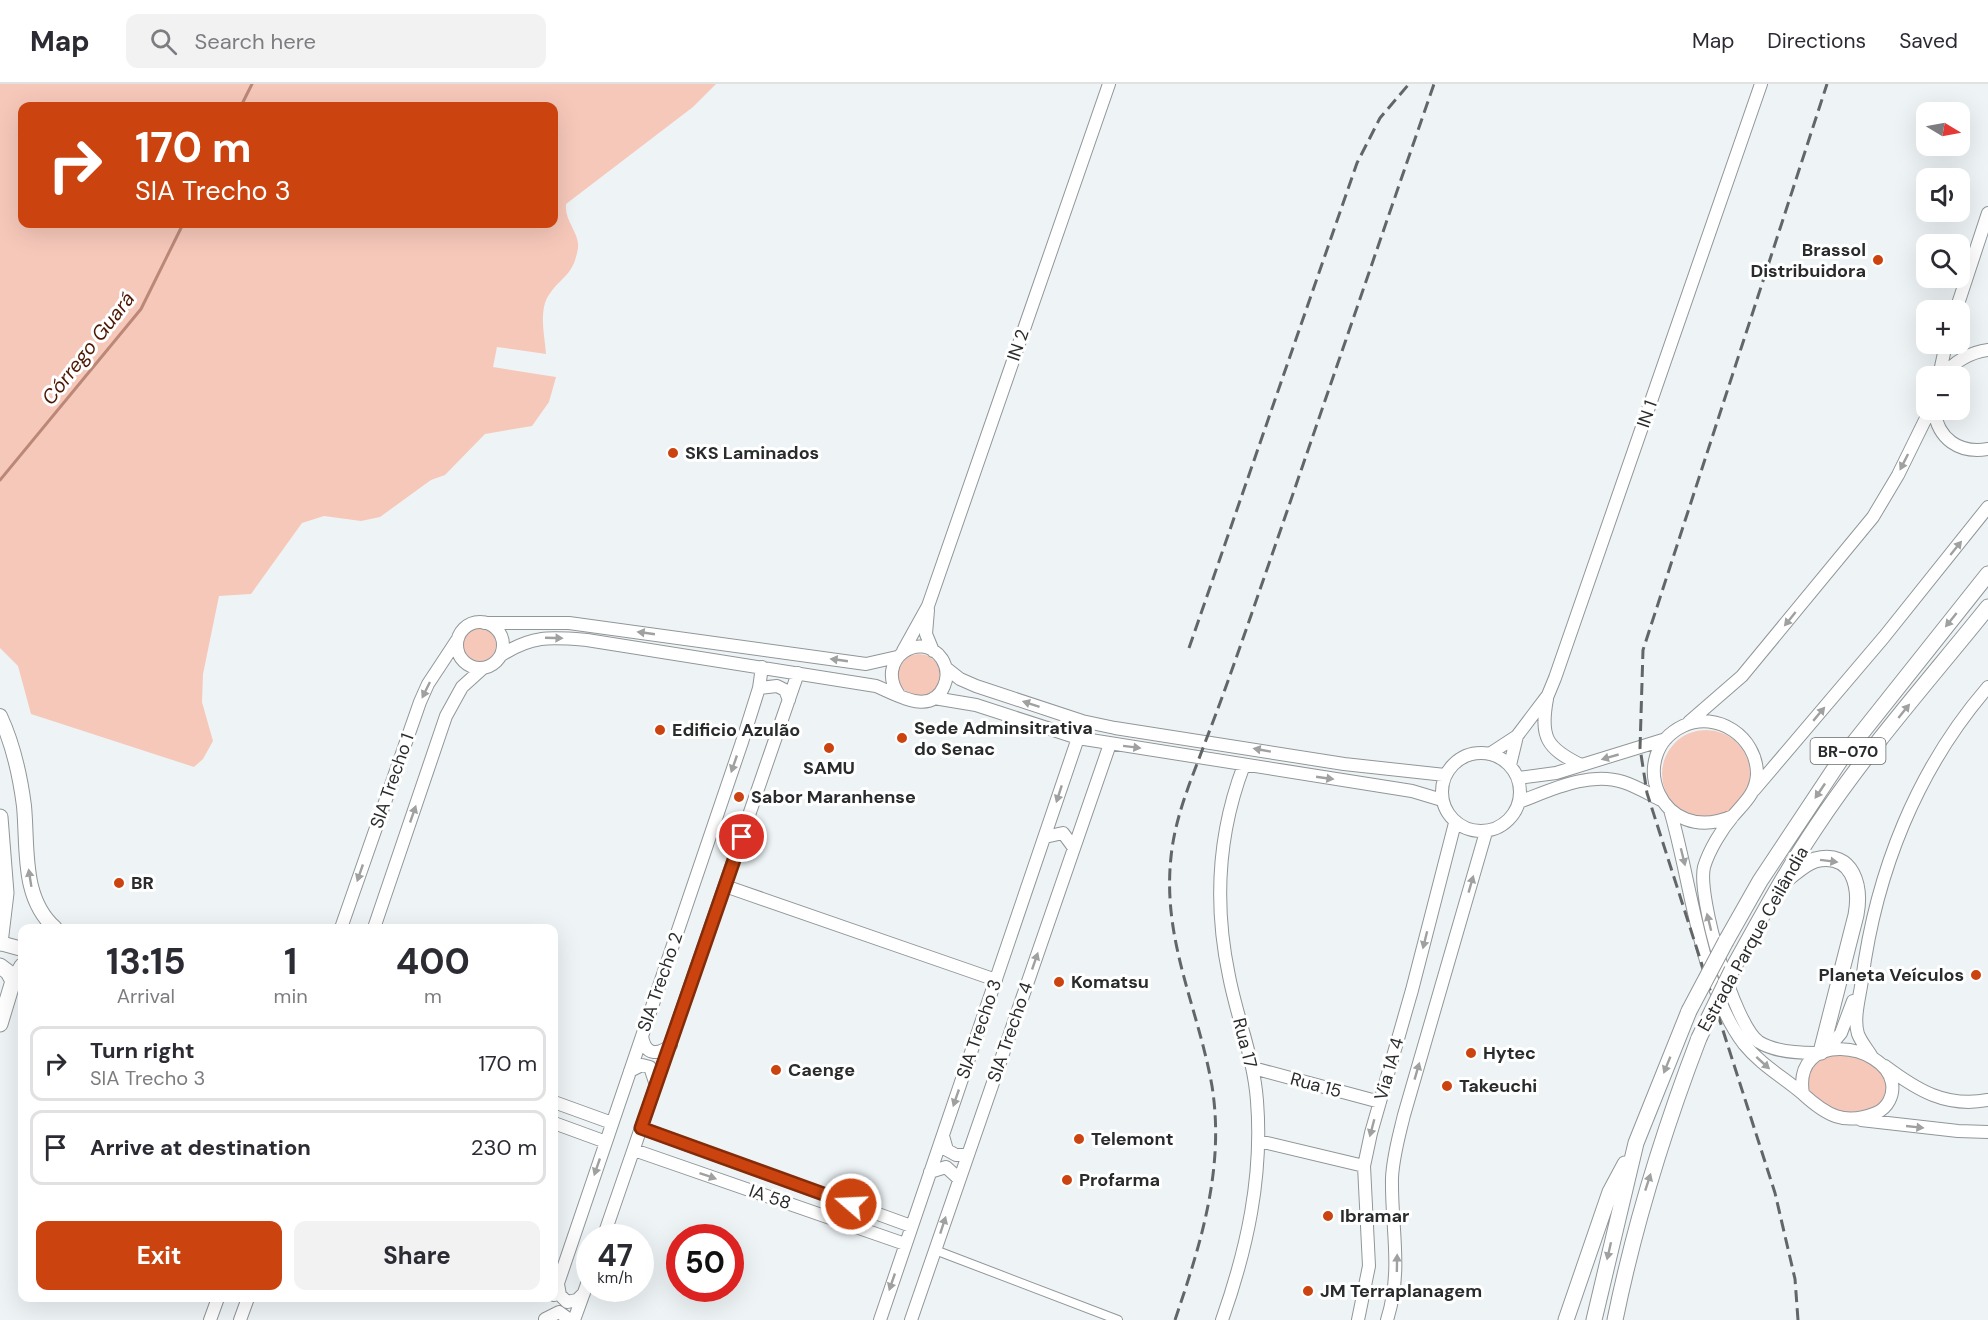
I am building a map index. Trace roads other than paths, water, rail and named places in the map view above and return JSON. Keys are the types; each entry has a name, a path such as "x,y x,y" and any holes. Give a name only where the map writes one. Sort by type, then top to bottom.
{"highway":[{"name":"Estrada Parque Ceilândia","path":"1594,1320 1636,1143 1689,1011 1760,881 1841,759 1988,574"},
{"name":"Estrada Parque Ceilândia","path":"1615,1320 1643,1198 1667,1121 1699,1038 1732,970 1778,886 1854,773 1988,607"},
{"path":"0,817 5,851 5,911 0,943"},
{"path":"1778,886 1815,860 1836,861 1846,866 1857,884 1859,897 1856,915 1821,1052"},
{"path":"0,966 8,972 13,981"},
{"path":"0,1024 13,981 18,973"},
{"path":"1566,1320 1610,1192 1636,1143"}],"main road":[{"name":"IN 2","path":"900,654 928,606 1109,84"},
{"name":"IN 1","path":"1510,765 1518,736 1548,695 1761,84"},
{"path":"1959,300 1988,213"},
{"path":"1952,366 1974,352 1988,350"},
{"path":"1518,778 1556,773 1666,739 1742,676 1873,517 1927,420"},
{"path":"1935,420 1951,443 1960,448 1988,449"},
{"path":"1988,507 1884,637 1754,791 1746,805 1734,816 1710,853 1702,876 1709,925 1724,970 1741,1017 1758,1041 1782,1050 1821,1052 1840,1050 1876,1059 1930,1095 1958,1102 1988,1100"},
{"name":"IN 2","path":"928,606 926,634 933,651"},
{"path":"484,623 496,629 500,635 502,649 500,656"},
{"path":"1442,800 1412,791 1078,738 976,705 934,698 916,703 876,686 587,640 546,637 523,642 500,656 490,666 475,668 463,661 459,655 457,640 464,628 484,623 570,623 866,664 918,647 933,651 946,668 960,679 975,686 1097,724 1344,764 1445,775"},
{"name":"SIA Trecho 1","path":"342,924 413,720 428,684 457,640"},
{"path":"899,695 891,680 893,664 900,654"},
{"name":"SIA Trecho 2","path":"558,1283 759,688 762,667"},
{"path":"375,924 446,716 462,687 483,668"},
{"path":"934,698 945,685 946,668"},
{"path":"608,1224 798,673"},
{"path":"759,688 777,686 785,690 789,700"},
{"path":"1803,1094 1802,1075 1806,1065 1841,1033 1863,968 1887,862 1906,815 1942,749 1988,687"},
{"path":"1548,695 1543,721 1544,733 1552,748 1581,765"},
{"path":"0,716 18,772 32,891 41,914 51,924"},
{"path":"1685,725 1702,721 1719,723 1734,730 1747,742 1754,757 1757,774 1754,791"},
{"name":"IN 1","path":"1491,753 1518,736"},
{"name":"SIA Trecho 3","path":"880,1320 1078,738"},
{"path":"1666,739 1658,753 1654,769 1655,785 1661,800 1684,820 1701,824 1718,823 1734,816"},
{"name":"SIA Trecho 4","path":"911,1320 958,1178 1110,744"},
{"path":"1491,753 1510,765 1518,778 1519,802 1507,822 1486,832 1472,831 1455,823 1446,812 1442,800 1445,775 1453,764 1464,756 1491,753"},
{"name":"Rua 17","path":"1222,1320 1245,1245 1254,1203 1259,1141 1252,1068 1228,975 1220,898 1221,859 1225,831 1244,765"},
{"path":"1519,802 1582,780 1603,779 1624,782 1661,800"},
{"path":"1670,810 1713,981 1731,1024 1757,1058 1803,1094 1820,1111 1857,1119 1947,1130 1988,1132"},
{"name":"Via 1A 4","path":"1358,1320 1369,1266 1364,1166 1455,823"},
{"name":"Via 1A 4","path":"1388,1320 1398,1266 1393,1161 1407,1104 1486,832"},
{"path":"1045,837 1062,833 1074,848"},
{"path":"725,886 996,980"},
{"path":"0,943 18,948"},
{"path":"1857,1119 1878,1112 1890,1099 1892,1081 1888,1072 1858,1034 1857,1022 1863,968"},
{"path":"642,1036 645,1048 652,1052 662,1052 671,1045"},
{"path":"630,1071 642,1065 650,1067 656,1086"},
{"name":"Rua 15","path":"1252,1068 1380,1102"},
{"path":"558,1103 612,1123"},
{"path":"558,1124 606,1142"},
{"name":"IA 58","path":"641,1128 911,1226"},
{"path":"653,1157 659,1136"},
{"path":"943,1136 947,1150 956,1155 967,1155"},
{"path":"1259,1141 1364,1166"},
{"name":"IA 58","path":"634,1150 905,1244"},
{"path":"930,1172 946,1167 958,1178"},
{"path":"778,1200 784,1181"},
{"path":"558,1294 567,1302 576,1300"},
{"path":"210,1320 217,1302"},
{"path":"240,1320 247,1302"},
{"name":"SIA Trecho 2","path":"545,1319 551,1302"},
{"path":"545,1319 559,1312 572,1320 580,1302"}],"street":[{"path":"935,1250 1118,1320"}],"waterway":[{"name":"Córrego Guará","path":"243,102 252,84"},
{"name":"Córrego Guará","path":"0,480 141,309 181,228"}],"railway":[{"path":"1189,648 1357,163 1380,118 1409,84"},
{"path":"1175,1320 1202,1234 1213,1176 1215,1146 1212,1086 1176,945 1172,917 1171,857 1176,827 1434,84"},
{"path":"1798,1320 1795,1279 1775,1193 1647,793 1640,748 1643,650 1827,84"}],"place":[{"name":"Brassol Distribuidora","path":"1878,260"},
{"name":"SKS Laminados","path":"673,453"},
{"name":"Edificio Azulão","path":"660,730"},
{"name":"Sede Adminsitrativa do Senac","path":"902,738"},
{"name":"SAMU","path":"829,748"},
{"name":"Sabor Maranhense","path":"739,797"},
{"name":"BR","path":"119,883"},
{"name":"Planeta Veículos","path":"1976,975"},
{"name":"Komatsu","path":"1059,982"},
{"name":"Hytec","path":"1471,1053"},
{"name":"Caenge","path":"776,1070"},
{"name":"Takeuchi","path":"1447,1086"},
{"name":"Telemont","path":"1079,1139"},
{"name":"Profarma","path":"1067,1180"},
{"name":"Ibramar","path":"1328,1216"},
{"name":"JM Terraplanagem","path":"1308,1291"}]}
